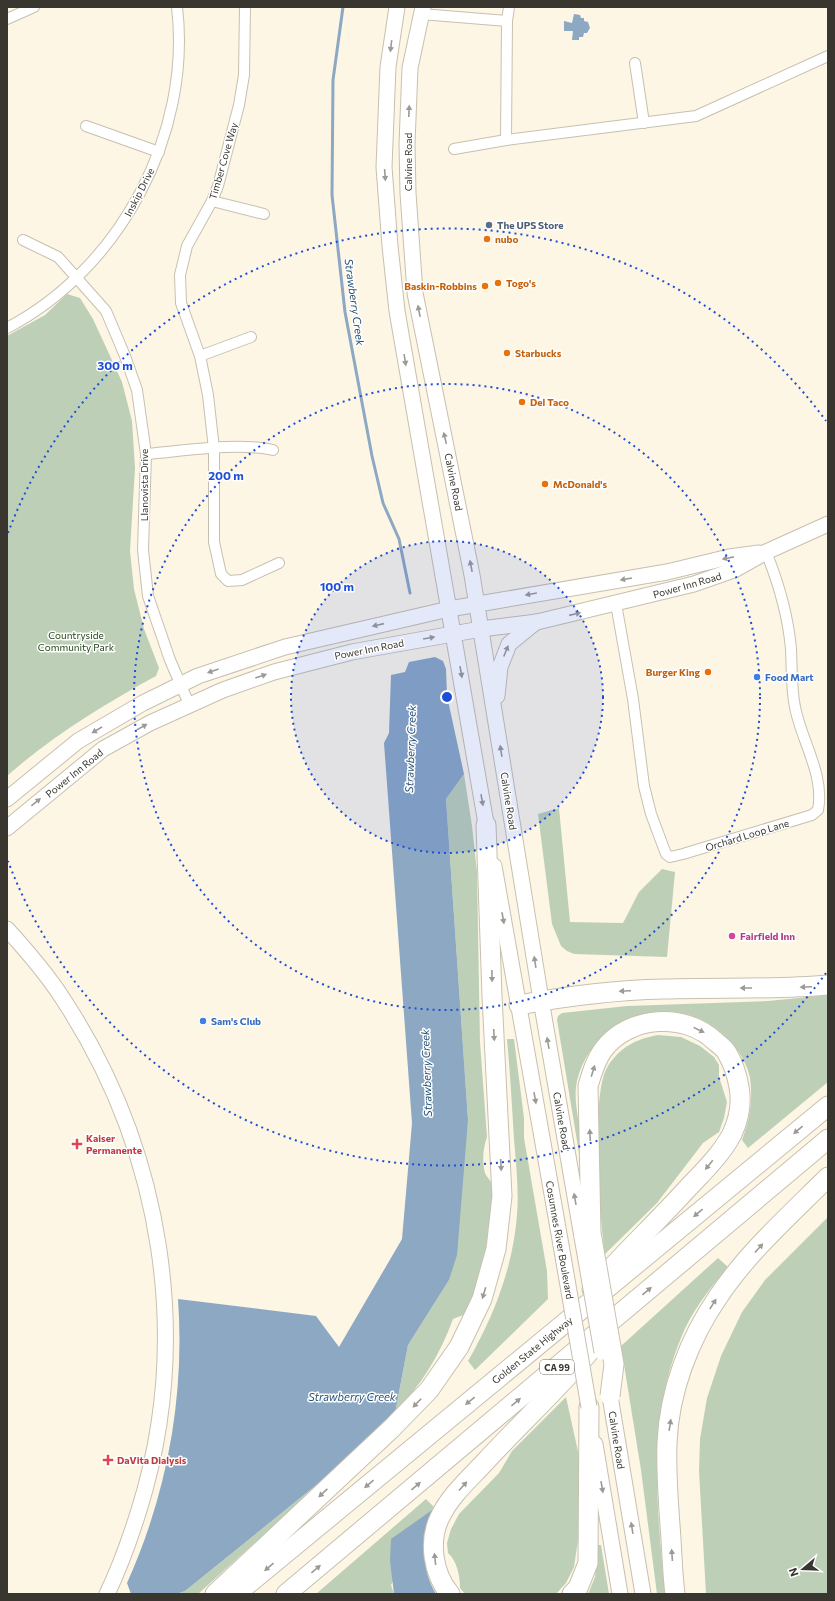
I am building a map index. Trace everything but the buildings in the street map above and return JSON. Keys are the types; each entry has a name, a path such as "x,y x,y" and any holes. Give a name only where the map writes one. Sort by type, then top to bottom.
{"highway":[{"path":"215,1594 392,1428 429,1390 459,1347 482,1299 496,1249 502,1196 492,996 486,825"},
{"path":"519,1005 541,1000 615,992 664,989 785,988 828,985"},
{"path":"554,1332 608,1270 707,1168 732,1134 738,1117 741,1099 737,1074 727,1052 710,1035 685,1024 664,1021 646,1023 630,1029 616,1037 604,1049 593,1067 588,1086 586,1235 614,1364 610,1396"},
{"name":"Golden State Highway","path":"236,1594 828,1106"},
{"name":"CA 99","path":"286,1594 828,1139"},
{"path":"675,1594 667,1478 667,1442 674,1394 689,1348 703,1321 733,1277 774,1231 828,1177"},
{"path":"450,1594 444,1587 434,1563 434,1536 440,1517 448,1503 496,1450 562,1385 623,1312"},
{"path":"572,1594 578,1588 588,1563 588,1408"}],"main road":[{"path":"397,7 388,67 384,167 390,246 399,326 519,1005"},
{"name":"Calvine Road","path":"422,11 410,68 407,144 408,193 415,293 477,604 541,1000 586,1235"},
{"name":"Power Inn Road","path":"7,828 103,749 150,723 189,704 274,672 312,661 454,634 537,622 694,584 734,570 766,552 828,524"},
{"name":"Power Inn Road","path":"7,799 78,741 143,703 198,676 285,647 449,609 667,572 729,557 766,552"},
{"path":"495,717 500,667 509,644 537,622"},
{"path":"7,929 63,997 107,1076 120,1104 141,1163 155,1219 161,1258 165,1287 166,1356 161,1414 145,1492 124,1555 107,1594"},
{"name":"Cosumnes River Boulevard","path":"519,1005 620,1594"},
{"name":"Calvine Road","path":"610,1396 643,1594"}],"street":[{"path":"7,19 34,7"},
{"name":"Inskip Drive","path":"7,328 43,305 94,260 127,217 141,192 159,152 169,118 177,73 177,7"},
{"name":"Timber Cove Way","path":"245,7 244,75 239,105 218,186 212,201 187,246 180,275 181,303 200,356 208,394 214,449 214,542 221,574 228,581 242,580 279,563"},
{"path":"506,140 507,22 509,7"},
{"path":"422,11 507,22"},
{"path":"454,149 506,140 696,116 828,56"},
{"path":"635,63 644,123"},
{"path":"86,126 159,152"},
{"path":"212,201 264,214"},
{"name":"Llanovista Drive","path":"23,240 58,257 106,311 125,356 137,390 146,454 144,550 148,596 170,660 189,704"},
{"path":"200,356 251,337"},
{"path":"146,454 242,446 260,447 273,450"},
{"name":"Orchard Loop Lane","path":"616,604 633,699 644,786 651,814 666,854 670,857 683,854 805,817 818,810 820,790 795,708 787,621 779,582 766,552"}],"green space":[{"name":"Countryside Community Park","path":"67,294 80,298 93,319 122,382 132,421 135,468 130,551 134,589 144,629 159,668 156,676 117,698 60,734 7,776 7,336 45,315"},
{"path":"464,774 477,872 480,1042 487,1137 483,1159 485,1173 492,1184 491,1219 486,1251 468,1313 453,1319 442,1345 429,1369 413,1392 395,1413 408,1345 449,1280 468,1120 446,799"},
{"path":"559,808 570,922 623,923 639,892 662,869 675,872 667,957 574,954 561,946 552,924 538,814"},
{"path":"828,995 828,1082 748,1148 742,1140 750,1109 750,1078 746,1065 739,1053 722,1033 708,1023 692,1016 676,1012 660,1011 643,1014 627,1020 611,1029 599,1040 585,1059 577,1081 576,1108 583,1144 583,1177 557,1020 558,1016 562,1013 627,1006 768,1001"},
{"path":"658,1035 681,1037 700,1046 714,1057 719,1065 719,1077 727,1102 724,1118 719,1132 703,1143 657,1203 605,1254 598,1157 599,1102 602,1080 608,1066 623,1049 643,1039"},
{"path":"507,1039 514,1039 524,1118 524,1138 547,1271 548,1299 475,1370 468,1361 486,1327 501,1291 507,1272 515,1234 517,1215 517,1177"},
{"path":"828,1217 828,1594 706,1594 699,1471 700,1439 707,1398 721,1356 742,1312 765,1280"},
{"path":"718,1258 728,1267 714,1283 685,1328 670,1369 663,1400 657,1464 659,1530 665,1594 657,1594 641,1470 621,1346"},
{"path":"566,1397 579,1456 578,1540 574,1567 566,1583 556,1594 465,1594 460,1588 459,1574 456,1564 448,1553 447,1543 451,1529 459,1514 499,1473 512,1451"},
{"path":"336,1469 198,1594 176,1594 185,1591"},
{"path":"426,1499 435,1508 391,1585 394,1594 316,1594"},
{"path":"598,1545 601,1545 609,1594 588,1594 595,1577"}],"water":[{"path":"574,14 580,15 581,18 584,18 584,21 588,22 590,28 587,33 584,33 583,37 579,37 579,40 572,40 573,31 564,31 564,21 572,23"},
{"path":"435,657 443,661 446,669 447,696 464,774 446,799 468,1120 457,1255 449,1280 408,1345 395,1413 336,1469 185,1591 176,1594 131,1594 127,1583 153,1515 163,1480 170,1444 179,1372 178,1299 316,1316 339,1347 402,1239 412,1123 384,743 389,733 391,675 405,672 409,662"},
{"path":"435,1508 425,1551 425,1562 430,1583 436,1594 394,1594 390,1561 391,1539"}],"waterway":[{"name":"Strawberry Creek","path":"343,7 333,80 332,195 345,312 372,456 383,503 399,539 410,593"}],"place":[{"name":"The UPS Store","path":"489,225"},
{"name":"nubo","path":"487,239"},
{"name":"Togo's","path":"498,283"},
{"name":"Baskin-Robbins","path":"485,286"},
{"name":"Starbucks","path":"507,353"},
{"name":"Del Taco","path":"522,402"},
{"name":"McDonald's","path":"545,484"},
{"name":"Burger King","path":"708,672"},
{"name":"Food Mart","path":"757,677"},
{"name":"Fairfield Inn","path":"732,936"},
{"name":"Sam's Club","path":"203,1021"},
{"name":"Kaiser Permanente","path":"77,1144"},
{"name":"DaVita Dialysis","path":"108,1460"}]}
